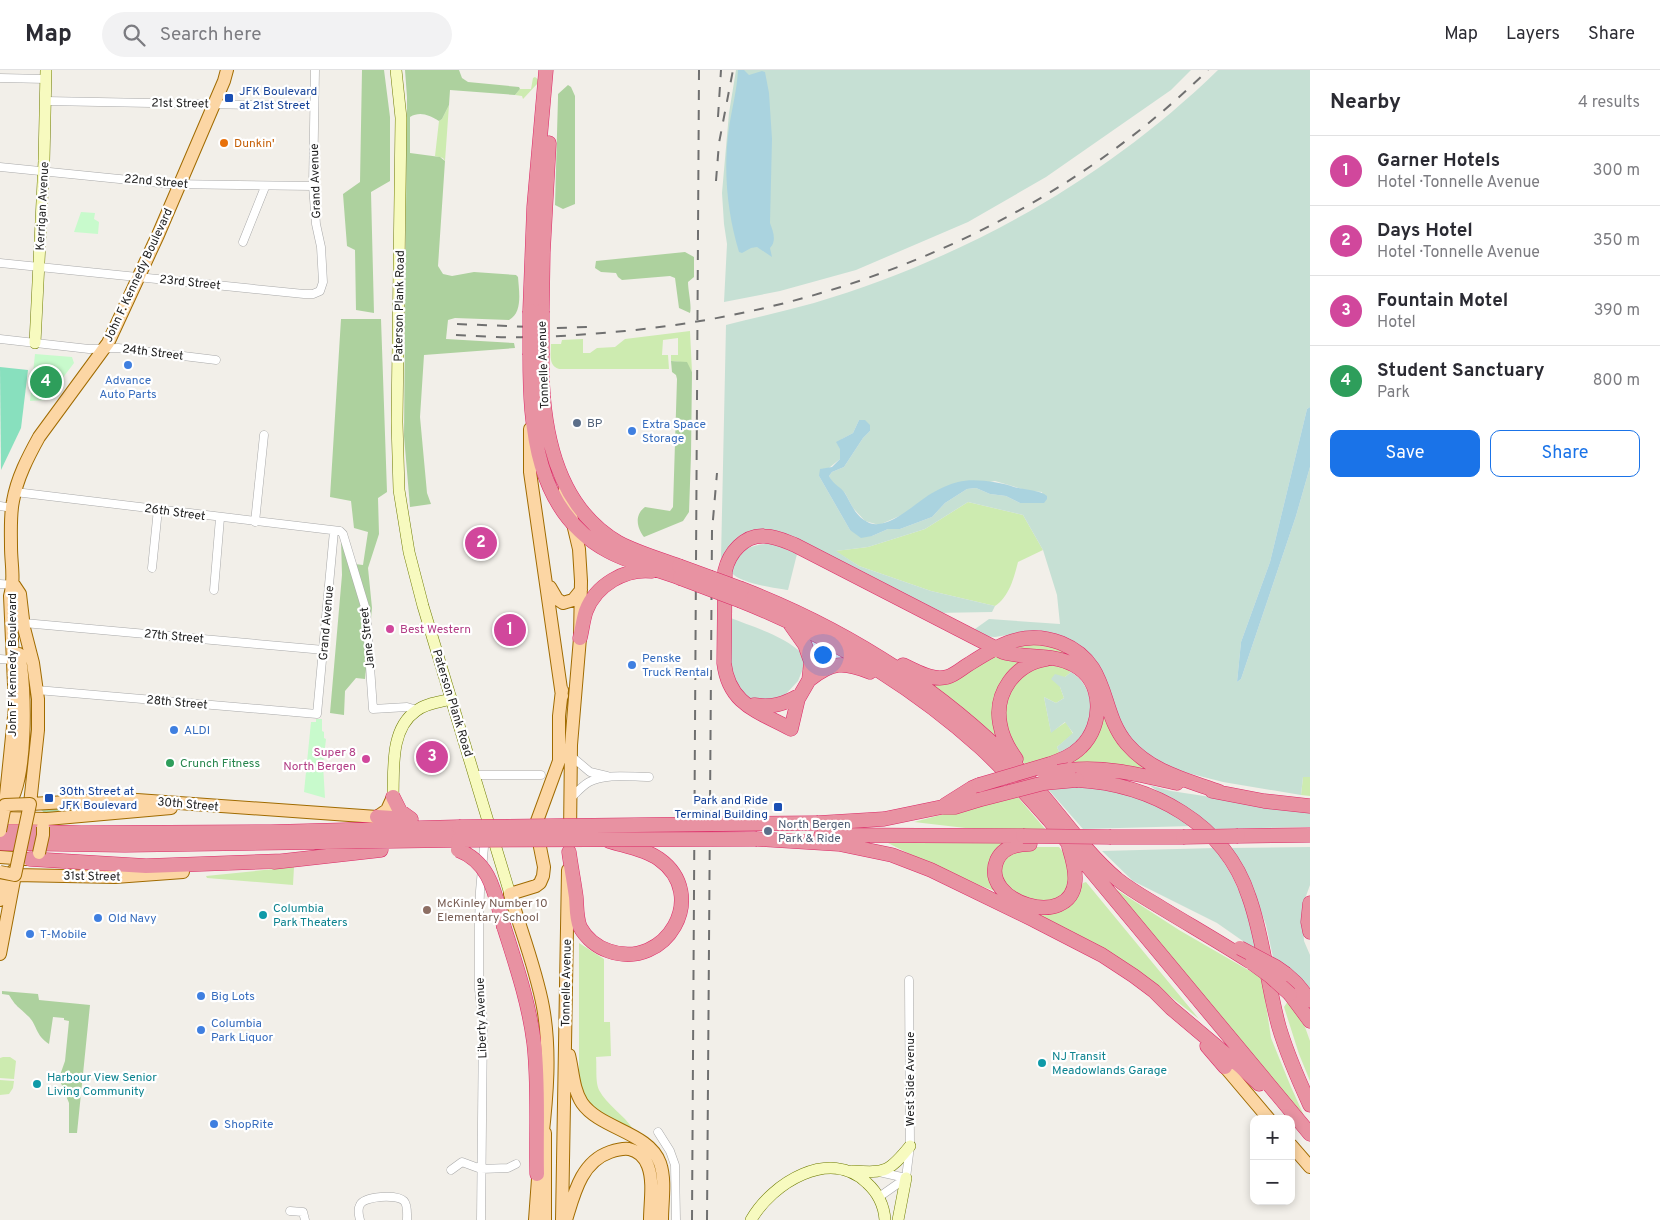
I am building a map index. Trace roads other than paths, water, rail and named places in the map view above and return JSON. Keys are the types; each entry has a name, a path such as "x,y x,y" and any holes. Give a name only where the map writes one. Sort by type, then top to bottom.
{"highway":[{"name":"Tonnelle Avenue","path":"530,399 536,355 537,252 546,70"},
{"name":"Tonnelle Avenue","path":"540,207 554,70"},
{"name":"Tonnelle Avenue","path":"536,355 544,411 553,454 563,482"},
{"path":"530,399 537,448 543,471 554,495 574,526 582,534 608,551 798,612 868,649 924,675 940,678 951,675 994,648 1014,640 1033,637 1054,640 1071,648 1085,659 1096,672 1117,728 1132,749 1154,766 1175,776 1220,792"},
{"path":"563,482 582,511 609,536 676,572"},
{"path":"0,831 81,834 263,832 458,839 757,839 793,835 839,834 889,818 948,803 956,807 977,793 1068,756 1082,746 1092,732 1098,708 1094,687 1087,676 1076,666 1062,660 1038,655 1008,654 780,538 763,536 750,538 731,554 727,563 725,578 725,677 736,697 743,703 791,725"},
{"path":"580,638 586,612 592,600 610,582 637,571 676,572"},
{"path":"741,595 853,654 906,688 990,756 1068,843 1310,1134"},
{"path":"788,621 808,650 811,662 809,680 800,695 791,725"},
{"path":"868,649 949,707 988,740 1031,783 1078,839 1118,879 1138,894 1250,961 1290,994 1310,1021"},
{"path":"1031,783 1005,741 1000,726 999,705 1006,685 1020,669 1031,663 1053,658"},
{"path":"809,680 829,667 845,664 857,667 906,688"},
{"path":"743,703 769,707 800,695"},
{"path":"778,705 788,709 791,725"},
{"path":"977,793 1044,783 1095,768 1123,771 1251,799 1310,804"},
{"path":"1073,775 1123,786 1161,800 1197,823 1214,838 1227,854 1243,880 1250,898 1279,1026 1291,1063 1310,1104"},
{"path":"393,797 400,811 412,819 458,839 487,872 526,1001 532,1032 536,1081 537,1174"},
{"path":"377,817 412,819"},
{"path":"839,834 872,850 914,863 1102,955 1154,991 1241,1067 1282,1108 1297,1118"},
{"path":"0,843 100,845 320,843 458,839 839,834 1026,840 1111,837 1310,835"},
{"path":"569,852 577,919 582,930 592,942 609,951 633,954 648,951 669,934 679,916 681,892 677,880 663,862 643,851 601,838"},
{"path":"183,872 238,868 389,849 427,840"},
{"path":"1026,840 1003,852 996,862 996,875 1001,887 1013,898 1028,906 1042,908 1061,903 1072,892 1075,884 1075,874 1068,843"},
{"path":"34,856 146,866 283,861"},
{"path":"1310,903 1308,922 1310,932"},
{"path":"1198,930 1240,948 1276,967 1296,983 1310,1000"},
{"path":"1191,1023 1201,1039 1225,1067"}],"main road":[{"name":"John F. Kennedy Boulevard","path":"14,585 6,507 15,492 30,453 105,348 180,184 227,70"},
{"name":"Paterson Plank Road","path":"396,70 401,118 397,422 400,490 409,552 423,606 544,1008 547,1053 544,1121 537,1174 535,1220"},
{"name":"Kerrigan Avenue","path":"35,343 46,74"},
{"name":"Tonnelle Avenue","path":"530,399 530,472 562,690 564,716 571,751"},
{"name":"Tonnelle Avenue","path":"562,1220 571,751 580,638 581,590 580,559 563,482"},
{"path":"547,583 557,599 563,603 573,600 581,590"},
{"name":"John F Kennedy Boulevard","path":"14,585 10,596 32,656 37,690 38,730 30,804 16,874"},
{"path":"2,807 10,804 16,790 24,727 20,625"},
{"path":"0,900 6,878 14,869 34,856 43,835 40,823 29,811 24,794 31,710 20,625"},
{"name":"John F Kennedy Boulevard","path":"0,831 14,718 6,660 20,625"},
{"path":"510,894 536,886 540,883 543,876 544,867 537,821 558,761 559,716 562,690"},
{"path":"377,817 387,810 393,797 394,759 397,743 406,720 417,710 452,699"},
{"name":"30th Street","path":"2,807 124,799 377,817"},
{"path":"0,818 40,823 166,808 218,807"},
{"path":"0,857 34,856"},
{"name":"31st Street","path":"0,872 115,877 183,872"},
{"path":"0,954 16,874"},
{"path":"565,1038 579,1098 594,1116 646,1145 658,1158 662,1177 662,1220"},
{"path":"1225,1067 1266,1115"},
{"name":"Paterson Plank Road","path":"544,1121 546,1148 545,1220"},
{"path":"751,1220 764,1202 790,1180 823,1169 879,1172 898,1162 910,1146"},
{"path":"566,1220 578,1183 590,1165 603,1154 626,1149 640,1154 649,1167 650,1220"},
{"path":"1295,1150 1310,1167"},
{"path":"849,1171 864,1179 878,1197 883,1206 885,1220"},
{"path":"898,1220 906,1178"}],"street":[{"name":"Grand Avenue","path":"315,70 313,186 316,224 321,247 323,282 320,291"},
{"path":"0,78 46,74"},
{"name":"21st Street","path":"46,101 314,106"},
{"name":"22nd Street","path":"0,167 180,184 265,187 313,186"},
{"path":"243,242 265,187"},
{"name":"23rd Street","path":"0,263 304,294 314,294 320,291"},
{"name":"24th Street","path":"0,339 216,360"},
{"path":"256,522 264,435"},
{"name":"26th Street","path":"15,492 334,531"},
{"path":"152,568 158,509"},
{"path":"214,590 220,518"},
{"name":"Grand Avenue","path":"317,714 334,531"},
{"name":"Jane Street","path":"334,531 340,531 343,534 366,610 373,709 407,707 417,710"},
{"path":"0,584 14,585"},
{"name":"27th Street","path":"20,625 324,650"},
{"name":"28th Street","path":"37,690 317,714"},
{"path":"571,751 590,772 611,777"},
{"path":"475,775 541,775"},
{"path":"570,799 588,782 611,777 649,777"},
{"name":"Liberty Avenue","path":"481,1220 483,1023 479,989 480,891 486,817"},
{"name":"West Side Avenue","path":"906,1178 910,1146 909,980"},
{"path":"658,1132 670,1151 675,1165 676,1220"},
{"path":"451,1170 462,1162 481,1169 508,1168 516,1164"},
{"path":"879,1172 906,1178"},
{"path":"878,1197 906,1178"},
{"path":"360,1220 358,1210 362,1201 384,1197 399,1198 404,1201 406,1204 407,1220"},
{"path":"290,1211 303,1212 305,1220"}],"water":[{"path":"738,70 744,70 749,75 762,71 765,72 769,93 772,139 770,223 774,239 770,248 772,257 757,247 742,253 739,252 729,206 726,175 727,143"},
{"path":"1310,407 1310,467 1296,516 1241,679 1237,682 1241,642 1270,562 1307,409"},
{"path":"859,420 865,420 870,425 870,431 863,438 844,467 832,472 829,476 844,492 858,515 872,524 891,521 927,496 952,484 964,481 986,481 1040,492 1047,496 1047,499 1044,503 1020,503 1006,496 990,494 976,488 967,489 945,503 932,517 900,529 888,529 872,536 861,538 850,530 819,476 820,469 832,467 840,459 840,449 836,442 853,433"}],"railway":[{"path":"692,1220 699,70"},
{"path":"718,117 721,70"},
{"path":"716,181 719,143 733,70"},
{"path":"456,335 509,337 563,336 625,331 706,320 785,303 863,280 939,250 1012,214 1081,172 1147,124 1208,70"},
{"path":"457,324 556,328 589,327"},
{"path":"707,1220 712,531 717,473"}],"place":[{"name":"JFK Boulevard at 21st Street","path":"229,98"},
{"name":"Dunkin'","path":"224,143"},
{"name":"Advance Auto Parts","path":"128,365"},
{"name":"Student Sanctuary","path":"46,382"},
{"name":"BP","path":"577,423"},
{"name":"Extra Space Storage","path":"632,431"},
{"name":"Days Hotel","path":"481,543"},
{"name":"Best Western","path":"390,629"},
{"name":"Garner Hotels","path":"510,630"},
{"name":"Penske Truck Rental","path":"632,665"},
{"name":"ALDI","path":"174,730"},
{"name":"Fountain Motel","path":"432,757"},
{"name":"Super 8 North Bergen","path":"366,759"},
{"name":"Crunch Fitness","path":"170,763"},
{"name":"30th Street at JFK Boulevard","path":"49,798"},
{"name":"Park and Ride Terminal Building","path":"778,807"},
{"name":"North Bergen Park & Ride","path":"768,831"},
{"name":"McKinley Number 10 Elementary School","path":"427,910"},
{"name":"Columbia Park Theaters","path":"263,915"},
{"name":"Old Navy","path":"98,918"},
{"name":"T-Mobile","path":"30,934"},
{"name":"Big Lots","path":"201,996"},
{"name":"Columbia Park Liquor","path":"201,1030"},
{"name":"NJ Transit Meadowlands Garage","path":"1042,1063"},
{"name":"Harbour View Senior Living Community","path":"37,1084"},
{"name":"ShopRite","path":"214,1124"}]}
